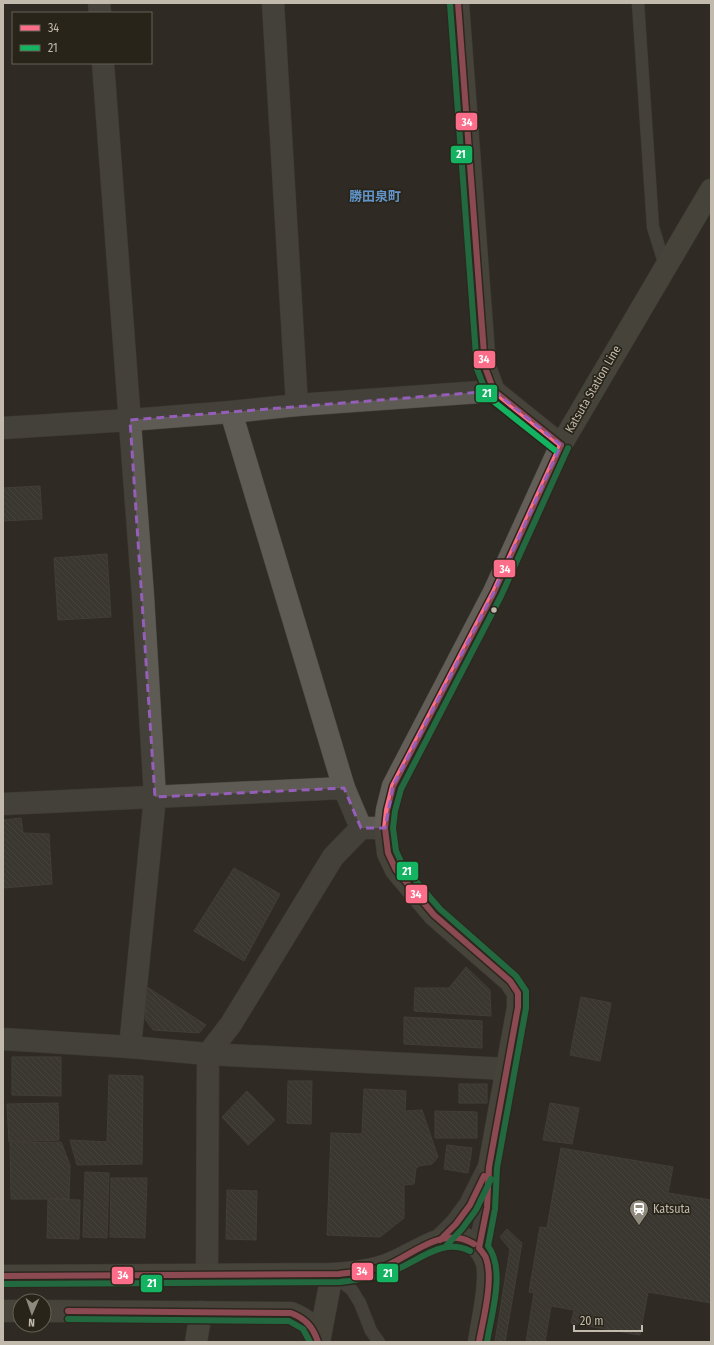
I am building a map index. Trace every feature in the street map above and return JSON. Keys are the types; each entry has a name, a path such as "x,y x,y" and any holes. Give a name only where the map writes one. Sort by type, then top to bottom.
{"street":[{"path":"273,3 296,405"},
{"path":"458,3 485,367 494,390 561,445"},
{"path":"103,64 130,420 155,797 130,1047"},
{"name":"Katsuta Station Line","path":"489,1167 518,1007 518,993 510,981 434,915 412,891 396,870 388,853 385,828 387,810 393,786 494,592 561,445 711,190"},
{"path":"3,428 130,420 296,405 494,390"},
{"path":"231,412 344,788 361,828"},
{"path":"3,804 344,788"},
{"path":"207,1275 208,1054 231,1024 333,857 361,828 385,828"},
{"path":"3,1039 130,1047 208,1054 507,1069"},
{"path":"440,1240 456,1224 470,1205 489,1167"},
{"path":"479,1248 490,1186 489,1167"},
{"path":"3,1276 355,1273 389,1264 440,1240 459,1237 470,1241 479,1248 486,1258 488,1282 478,1342"},
{"path":"319,1342 332,1274"},
{"path":"52,1311 291,1313 302,1317 311,1325 319,1342"},
{"path":"196,1342 201,1312"}],"lane":[{"path":"638,3 654,227 665,266"},
{"path":"332,1274 352,1290 360,1303 371,1331 378,1342"}],"highlighted area":[{"path":"494,391 561,445 494,592 393,786 385,828 361,828 344,788 155,797 130,420"}],"building":[{"path":"40,486 42,519 3,521 3,488"},
{"path":"107,554 111,617 58,620 54,558"},
{"path":"21,818 23,833 49,834 52,884 3,888 3,820"},
{"path":"234,868 280,894 244,961 194,931"},
{"path":"466,967 490,990 491,1016 414,1011 415,988 449,988"},
{"path":"147,987 206,1025 199,1033 153,1030 145,1019"},
{"path":"581,997 611,1003 600,1061 570,1055"},
{"path":"404,1017 482,1021 482,1048 404,1044"},
{"path":"12,1057 61,1057 61,1096 12,1095"},
{"path":"109,1075 143,1076 142,1164 77,1165 70,1140 107,1142"},
{"path":"288,1081 312,1081 311,1124 287,1123"},
{"path":"459,1084 487,1084 487,1103 459,1103"},
{"path":"364,1089 406,1091 405,1111 422,1110 438,1157 432,1164 419,1166 416,1168 414,1184 404,1185 404,1218 380,1237 327,1235 331,1133 362,1134"},
{"path":"247,1091 275,1120 248,1145 222,1117"},
{"path":"58,1103 59,1140 9,1142 7,1104"},
{"path":"550,1103 579,1108 572,1144 543,1140"},
{"path":"435,1111 477,1112 477,1138 435,1138"},
{"path":"61,1142 70,1165 69,1199 11,1199 10,1143"},
{"path":"447,1145 472,1148 468,1173 444,1169"},
{"path":"561,1148 673,1167 668,1193 711,1200 711,1303 648,1292 640,1335 571,1323 574,1310 551,1306 545,1342 526,1342 534,1293 529,1292 540,1227 547,1228"},
{"path":"85,1172 109,1173 107,1238 83,1237"},
{"path":"111,1178 147,1178 145,1238 110,1237"},
{"path":"227,1190 257,1191 256,1240 226,1239"},
{"path":"48,1199 80,1200 79,1239 47,1238"},
{"path":"507,1229 522,1243 505,1342 495,1342 510,1249 500,1237"}],"transit line":[{"name":"34","path":"458,3 485,367 494,391 561,445"},
{"name":"21","path":"450,4 477,369 488,397 556,451"},
{"name":"34","path":"479,1342 487,1300 489,1277 486,1258 479,1248 487,1208 489,1167 518,1007 518,993 510,981 434,915 396,870 388,853 385,828 387,810 393,786 494,592 561,445"},
{"name":"21","path":"487,1342 497,1280 496,1267 488,1246 495,1209 497,1168 526,1008 526,991 516,976 440,909 403,866 396,851 393,828 395,811 401,789 501,596 568,448"},
{"name":"34","path":"440,1240 456,1224 470,1205 484,1176"},
{"name":"21","path":"446,1246 462,1229 476,1210 491,1179"},
{"name":"34","path":"3,1276 339,1274 376,1269 388,1265 424,1246 443,1239 463,1239 474,1244"},
{"name":"21","path":"3,1284 340,1282 370,1278 388,1273 439,1249 459,1247 470,1251"},
{"name":"34","path":"68,1311 291,1313 301,1318 308,1324 314,1332 318,1342"},
{"name":"21","path":"68,1319 289,1321 303,1329 310,1342"}],"place":[{"name":"Katsuta","path":"639,1226"}],"district":[{"name":"勝田泉町","path":"375,196"}]}
